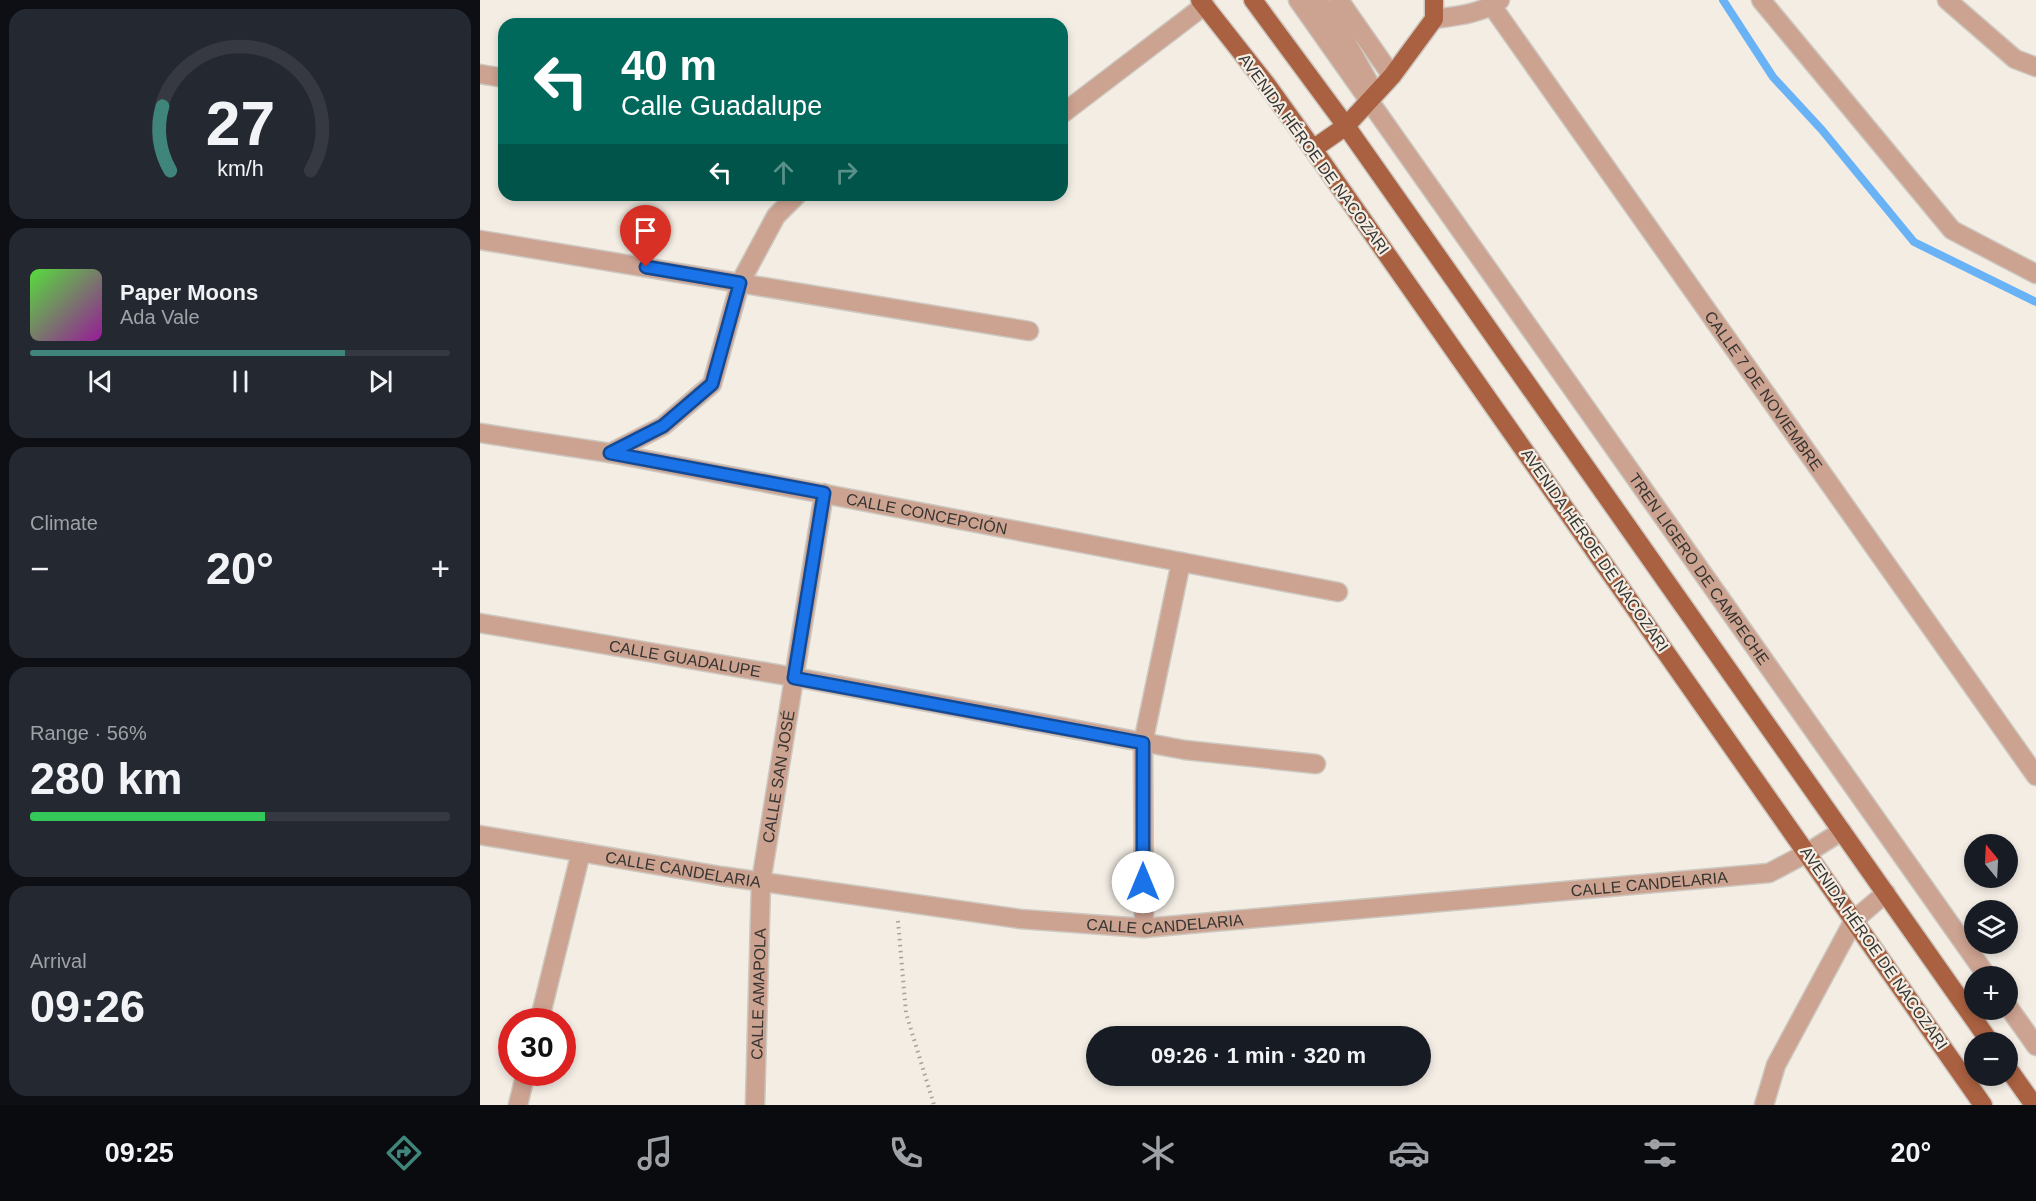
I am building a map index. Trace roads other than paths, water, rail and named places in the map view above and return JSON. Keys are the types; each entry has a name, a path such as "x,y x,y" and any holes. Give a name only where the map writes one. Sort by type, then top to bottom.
{"main road":[{"path":"1253,0 1346,126 1983,1032"},
{"path":"1313,149 1346,126 1392,76 1434,19 1434,0"},
{"name":"AVENIDA HÉROE DE NACOZARI","path":"1203,3 1313,149 1983,1105"},
{"path":"2018,1082 2034,1105"}],"street":[{"name":"TREN LIGERO DE CAMPECHE","path":"1298,0 1372,98 1410,160 1980,966"},
{"name":"TREN LIGERO DE CAMPECHE","path":"1318,0 1342,34 1372,98"},
{"path":"1339,0 1392,76"},
{"path":"1761,0 1952,230 2036,274"},
{"path":"1947,0 2015,59 2036,67"},
{"path":"1068,109 1203,3"},
{"path":"1434,19 1467,14 1496,3"},
{"name":"CALLE 7 DE NOVIEMBRE","path":"1496,3 2036,776"},
{"path":"480,74 498,77"},
{"path":"610,453 663,426 712,384 740,283 776,216 791,201"},
{"path":"480,240 1029,331"},
{"name":"CALLE CONCEPCIÓN","path":"480,433 610,453 1338,592"},
{"name":"CALLE SAN JOSÉ","path":"761,882 824,493"},
{"path":"1144,928 1143,743 1181,562"},
{"name":"CALLE GUADALUPE","path":"480,623 794,678 1143,743 1185,750 1316,764"},
{"name":"CALLE CANDELARIA","path":"480,835 761,882 1020,919 1144,928 1769,873 1842,831"},
{"path":"542,1008 581,852"},
{"name":"CALLE AMAPOLA","path":"755,1105 761,882"},
{"path":"1764,1105 1776,1065 1854,920 1886,893"},
{"path":"2018,1020 2036,1046"},
{"path":"518,1105 523,1086"}],"waterway":[{"path":"1723,0 1773,77 1822,130 1914,242 2036,302"}]}
